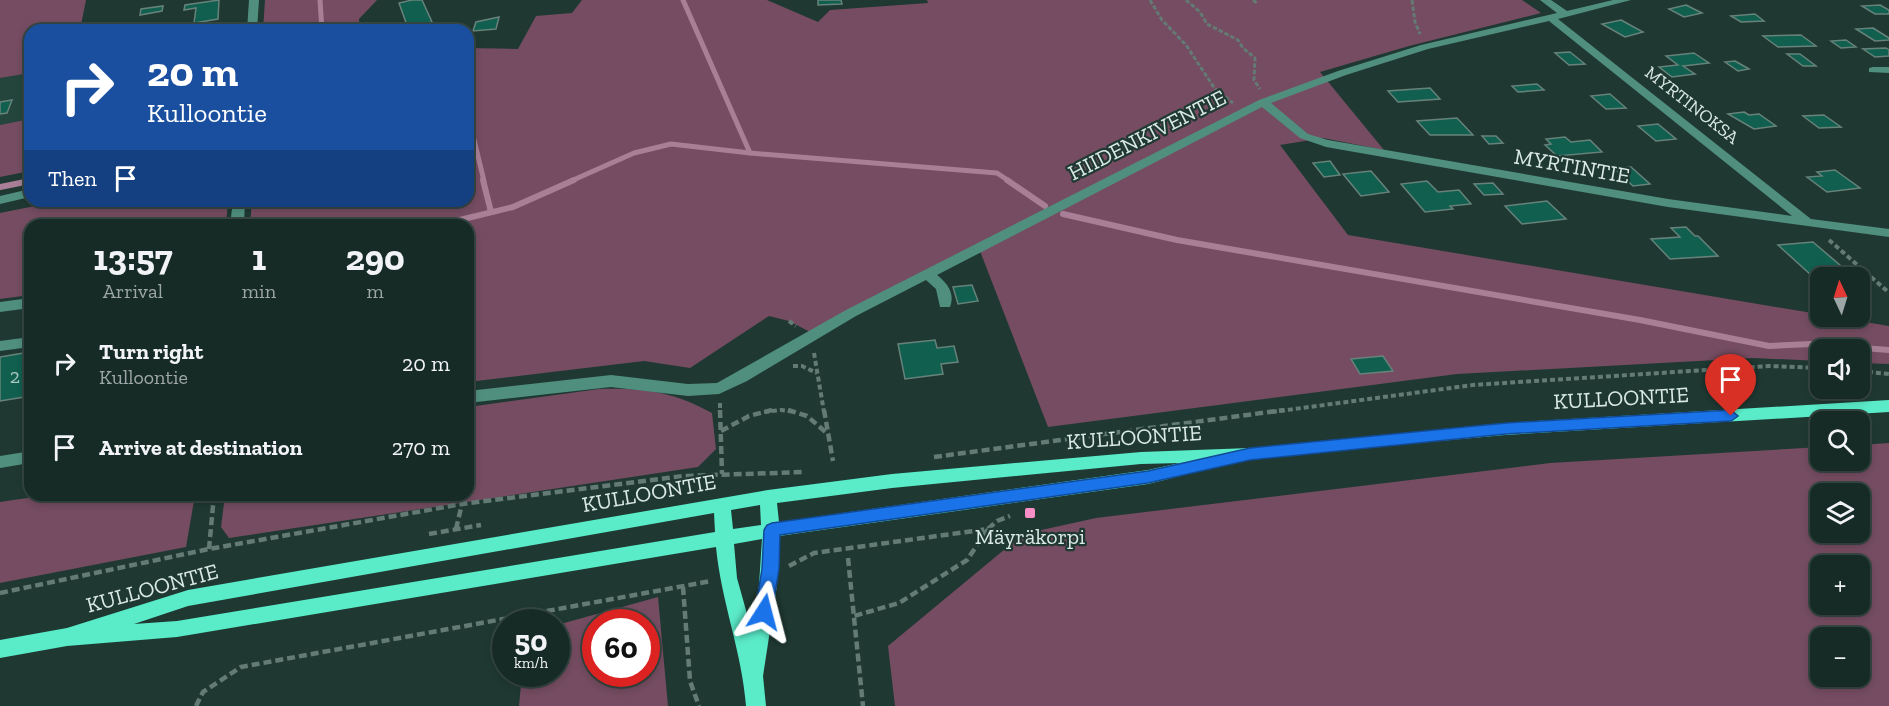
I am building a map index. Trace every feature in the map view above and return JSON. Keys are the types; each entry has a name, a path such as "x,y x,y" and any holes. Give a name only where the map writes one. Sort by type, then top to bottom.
{"main road":[{"name":"KULLOONTIE","path":"67,637 188,598 768,497 892,481 1141,458 1250,454 1506,429 1889,406"},
{"name":"KULLOONTIE","path":"0,649 67,637 177,629 772,530 1148,477 1250,454"},
{"path":"754,678 770,569 772,530 768,497"},
{"path":"722,505 728,578 754,678 756,706"}],"street":[{"path":"252,24 254,0"},
{"path":"1545,0 1565,14"},
{"name":"HIIDENKIVENTIE","path":"719,388 742,377 810,336 1267,100 1425,47 1626,0"},
{"name":"MYRTINOKSA","path":"1550,17 1809,224"},
{"path":"1873,70 1889,70"},
{"name":"MYRTINTIE","path":"1267,100 1304,136 1326,144 1623,196 1889,234"},
{"path":"0,200 24,195"},
{"path":"928,274 943,287 945,304"},
{"path":"0,306 24,304"},
{"path":"0,346 24,343"},
{"path":"474,397 611,381 688,390 719,388"},
{"path":"0,462 24,458"}],"path":[{"path":"1150,0 1162,20 1186,45 1215,89 1232,102"},
{"path":"1186,0 1200,12 1207,24 1238,40 1243,48 1255,58 1253,72 1257,87 1267,100"},
{"path":"1252,0 1258,4"},
{"path":"1412,0 1415,22 1425,47"},
{"path":"1809,224 1887,291"},
{"path":"810,336 833,461"},
{"path":"786,365 802,366 817,373"},
{"path":"1870,372 1889,374"},
{"path":"719,388 722,474"},
{"path":"721,431 751,414 785,410 803,414 829,435"},
{"path":"209,549 213,501"},
{"path":"456,529 462,504"},
{"path":"854,616 899,603 967,560 997,521 1020,515"},
{"path":"429,534 481,525"},
{"path":"770,569 786,568 814,553 988,530"},
{"path":"848,558 863,706"},
{"path":"196,706 203,692 241,667 728,578"},
{"path":"683,587 690,681 699,706"}],"shaded area":[{"path":"0,0 86,0 81,24 24,24 24,74 0,78"},
{"path":"265,0 377,0 359,19 359,24 263,24"},
{"path":"582,0 767,0 818,22 830,10 928,3 927,0 1522,0 1541,13 1409,46 1320,72 1384,150 1323,138 1280,145 1348,235 1810,313 1810,327 1870,327 1870,323 1889,326 1889,364 1870,363 1870,339 1810,339 1810,361 1753,358 1457,374 1048,427 980,251 812,333 789,321 769,316 690,368 644,361 474,381 474,219 250,219 252,207 474,207 474,48 518,49 536,16 572,13"},
{"path":"24,74 24,120 0,125 0,78"},
{"path":"24,120 24,172 0,177 0,125"},
{"path":"30,207 228,207 226,219 24,219 24,296 0,299 0,213"},
{"path":"599,389 657,392 670,395 712,413 716,449 698,467 474,501 474,406"},
{"path":"1889,443 1889,706 895,706 888,646 1023,534 1096,518 1550,463 1810,448 1810,471 1870,471 1870,444"},
{"path":"24,498 24,501 194,501 186,547 0,583 0,502"},
{"path":"224,501 473,501 229,538 221,527"},
{"path":"658,597 659,609 615,609"},
{"path":"582,618 582,687 660,687 660,619 668,706 519,706 521,687 570,687 570,621"}],"building":[{"path":"219,0 218,19 194,23 196,8 184,10 185,5"},
{"path":"422,0 432,22 407,24 399,3"},
{"path":"818,0 841,0 842,4 818,5"},
{"path":"1686,5 1702,13 1684,17 1669,9"},
{"path":"1880,5 1889,10 1889,14 1875,14 1862,6"},
{"path":"163,6 162,11 140,15 141,9"},
{"path":"1755,14 1764,21 1741,22 1731,16"},
{"path":"499,17 496,29 474,31 476,22"},
{"path":"1621,20 1643,32 1625,37 1602,24"},
{"path":"1873,28 1889,40 1875,41 1856,29"},
{"path":"1801,35 1816,46 1778,47 1763,36"},
{"path":"1846,40 1856,47 1841,48 1831,41"},
{"path":"1886,48 1889,50 1889,56 1875,57 1863,49"},
{"path":"1570,52 1585,64 1569,65 1555,53"},
{"path":"1694,53 1709,63 1683,66 1695,74 1672,77 1659,67 1678,65 1666,56"},
{"path":"1787,54 1800,54 1816,66 1803,66"},
{"path":"1735,61 1749,69 1738,71 1725,62"},
{"path":"1537,84 1544,90 1518,92 1512,86"},
{"path":"1430,88 1440,99 1398,102 1388,91"},
{"path":"1610,94 1626,108 1606,109 1591,96"},
{"path":"12,100 7,113 0,114 0,102"},
{"path":"1744,112 1749,115 1759,114 1776,126 1754,129 1728,114"},
{"path":"1824,115 1841,127 1819,128 1803,116"},
{"path":"1457,118 1473,135 1430,135 1417,121"},
{"path":"1658,124 1676,139 1656,141 1638,126"},
{"path":"1482,136 1496,136 1503,143 1489,144"},
{"path":"1565,137 1571,142 1590,140 1602,152 1557,156 1545,145 1551,144 1546,139"},
{"path":"1330,161 1340,175 1324,177 1313,163"},
{"path":"1631,167 1650,184 1633,186 1615,169"},
{"path":"1835,170 1860,188 1827,192 1807,177 1822,176 1817,172"},
{"path":"1371,171 1389,192 1361,196 1343,174"},
{"path":"1427,181 1438,192 1459,190 1471,204 1450,206 1453,209 1425,212 1401,184"},
{"path":"1493,183 1503,194 1484,195 1474,184"},
{"path":"1547,201 1566,219 1522,224 1505,206"},
{"path":"1686,227 1718,256 1670,259 1651,239 1680,237 1671,228"},
{"path":"1813,242 1842,267 1810,267 1810,274 1778,245"},
{"path":"972,285 978,301 958,304 953,287"},
{"path":"935,340 937,348 954,346 958,362 941,364 943,374 905,379 898,344"},
{"path":"24,353 24,397 0,401 0,357"},
{"path":"1383,356 1393,371 1360,374 1351,359"}],"waterway":[{"path":"320,0 322,24"},
{"path":"683,0 750,153"},
{"path":"474,140 484,181"},
{"path":"571,181 634,153 671,144 750,153"},
{"path":"750,153 997,173 1009,181"},
{"path":"483,180 491,212"},
{"path":"464,219 513,207 574,180"},
{"path":"1007,180 1045,206"},
{"path":"0,187 24,182"},
{"path":"1063,214 1177,240 1640,320 1769,346 1811,344 1889,350"}],"place":[{"name":"Mäyräkorpi","path":"1030,513"}],"route":[{"path":"764,612 772,530 1148,477 1250,454 1506,429 1731,416"}]}
